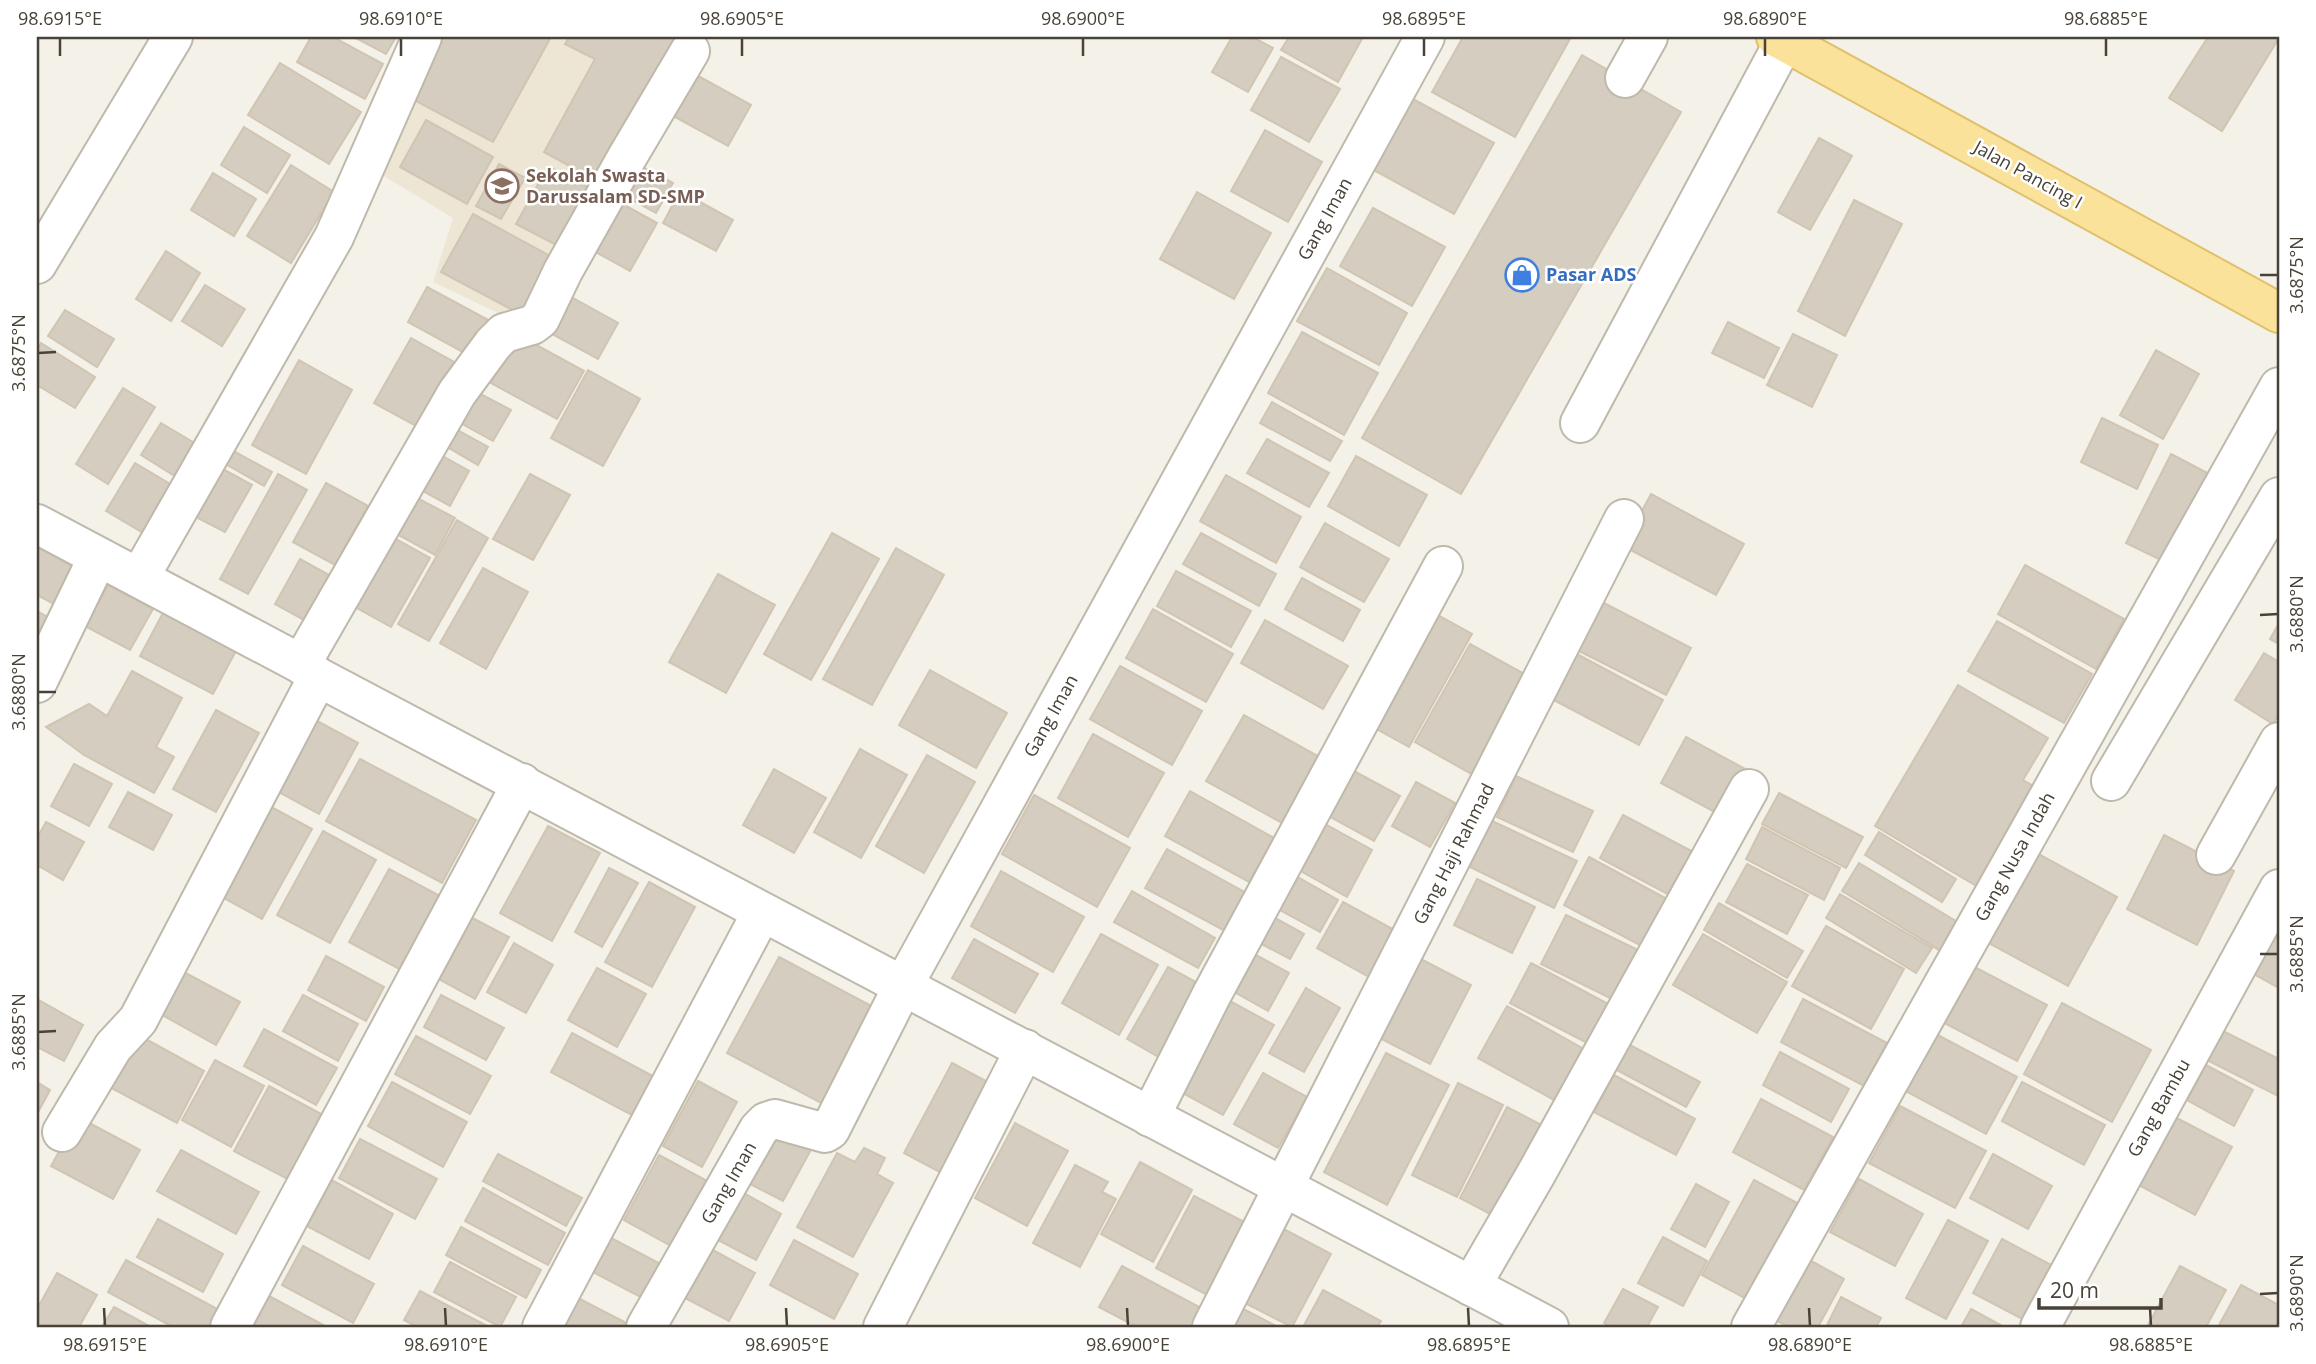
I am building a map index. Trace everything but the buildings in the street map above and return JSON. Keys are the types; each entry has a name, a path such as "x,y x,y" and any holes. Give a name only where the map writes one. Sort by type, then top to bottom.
{"main road":[{"name":"Jalan Pancing I","path":"1780,39 2279,313"}],"street":[{"path":"37,264 173,37"},
{"path":"139,578 334,237 422,37"},
{"name":"Gang Iman","path":"646,1327 766,1122 775,1119 825,1133 830,1130 903,986 1425,37"},
{"path":"1625,78 1648,37"},
{"path":"1580,423 1780,39"},
{"path":"62,1132 114,1047 138,1020 309,671 457,393 504,333 531,325 540,318 563,271 690,51"},
{"name":"Gang Nusa Indah","path":"1751,1327 2279,387"},
{"path":"2110,781 2279,497"},
{"name":"Gang Haji Rahmad","path":"1212,1327 1624,519"},
{"path":"37,524 1283,1189 1471,1286 1541,1326"},
{"path":"37,683 98,557"},
{"path":"1150,1116 1211,996 1443,566"},
{"path":"2216,855 2279,742"},
{"path":"230,1327 522,783"},
{"path":"1471,1286 1749,789"},
{"name":"Gang Bambu","path":"2040,1327 2279,889"},
{"path":"542,1327 762,912"},
{"path":"883,1327 1025,1049"}],"shaded area":[{"name":"Sekolah Swasta Darussalam SD-SMP","path":"415,37 683,37 521,324 433,282 453,218 348,154"}],"place":[{"name":"Sekolah Swasta Darussalam SD-SMP","path":"502,186"},
{"name":"Pasar ADS","path":"1522,275"}]}
